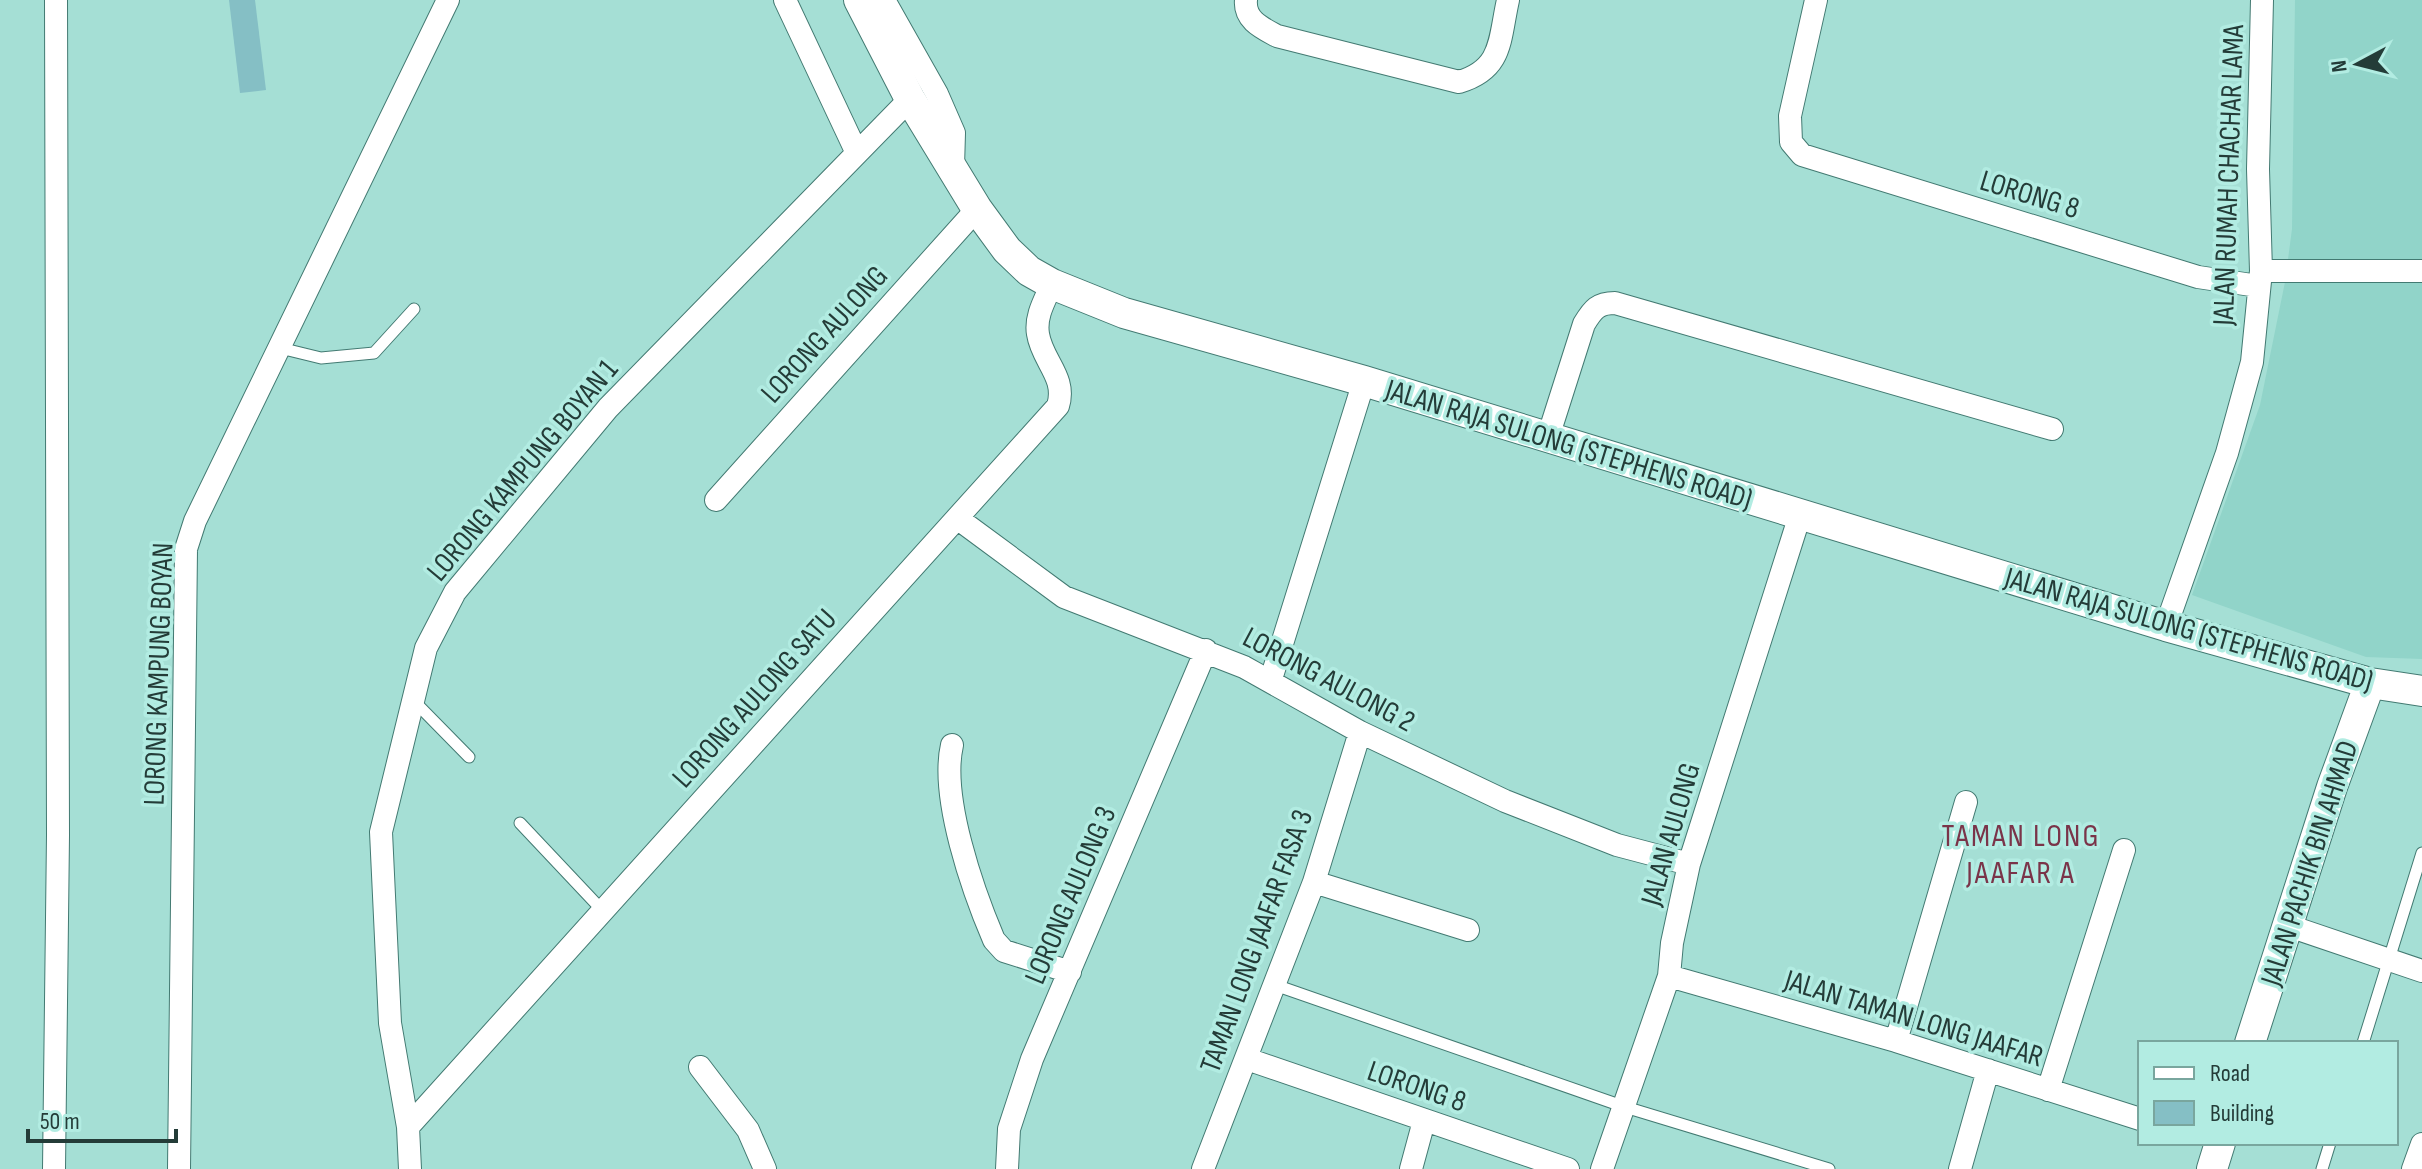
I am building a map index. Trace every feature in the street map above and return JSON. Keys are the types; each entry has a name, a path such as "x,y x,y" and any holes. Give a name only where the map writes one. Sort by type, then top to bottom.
{"street":[{"path":"54,1169 58,835 56,0"},
{"name":"LORONG KAMPUNG BOYAN","path":"179,1169 186,549 195,521 276,347 448,0"},
{"path":"785,0 856,151"},
{"name":"JALAN RAJA SULONG (STEPHENS ROAD)","path":"859,0 910,99 977,209 1007,250 1029,271 1052,284 1124,313 1364,381 2166,626 2370,683 2422,691"},
{"path":"884,0 937,94 954,133 953,167"},
{"path":"1246,0 1245,7 1254,24 1277,36 1459,82 1481,75 1495,58 1508,0"},
{"name":"LORONG 8","path":"1816,0 1790,116 1791,142 1802,155 2198,277 2259,278 2422,271"},
{"name":"JALAN RUMAH CHACHAR LAMA","path":"2166,626 2227,453 2252,362 2259,278 2262,0"},
{"name":"LORONG KAMPUNG BOYAN 1","path":"410,1169 408,1127 390,1023 381,832 426,648 455,592 608,408 910,99"},
{"name":"LORONG AULONG","path":"716,500 977,209"},
{"name":"LORONG AULONG SATU","path":"408,1127 1058,406 1062,394 1059,380 1042,349 1037,332 1039,313 1052,284"},
{"path":"1548,437 1584,324 1602,303 1615,303 2052,429"},
{"path":"1271,679 1364,381"},
{"name":"JALAN AULONG","path":"1602,1169 1669,976 1672,943 1689,864 1800,515"},
{"name":"LORONG AULONG 2","path":"957,518 1064,597 1206,650 1271,679 1360,732 1505,801 1617,845 1689,864"},
{"name":"LORONG AULONG 3","path":"1007,1169 1009,1129 1016,1105 1206,650"},
{"name":"JALAN PACHIK BIN AHMAD","path":"2251,1041 2286,925 2370,683"},
{"name":"TAMAN LONG JAAFAR FASA 3","path":"1203,1169 1314,882 1360,732"},
{"path":"952,745 948,760 957,821 994,940 1004,951 1070,972"},
{"path":"1896,1041 1966,802"},
{"path":"2048,1090 2124,850"},
{"path":"1314,882 1468,930"},
{"path":"2286,925 2422,971"},
{"name":"JALAN TAMAN LONG JAAFAR","path":"1669,976 1896,1041 2138,1118"},
{"name":"LORONG 8","path":"1247,1059 1568,1169"},
{"path":"700,1067 748,1130 765,1169"},
{"path":"1960,1169 1988,1070"},
{"path":"1411,1169 1424,1121"},
{"path":"2413,1169 2422,1144"}],"lane":[{"path":"276,347 321,358 374,353 414,309"},
{"path":"413,700 469,757"},
{"path":"520,823 602,910"},
{"path":"2364,1041 2422,853"},
{"path":"1275,985 1625,1107 1829,1169"},
{"path":"2322,1169 2329,1145"}],"shaded area":[{"path":"2295,0 2422,0 2422,659 2366,657 2192,595 2260,405 2285,282 2292,229"}],"building":[{"path":"229,0 255,0 266,90 240,93"}],"district":[{"name":"TAMAN LONG JAAFAR A","path":"2021,854"}]}
